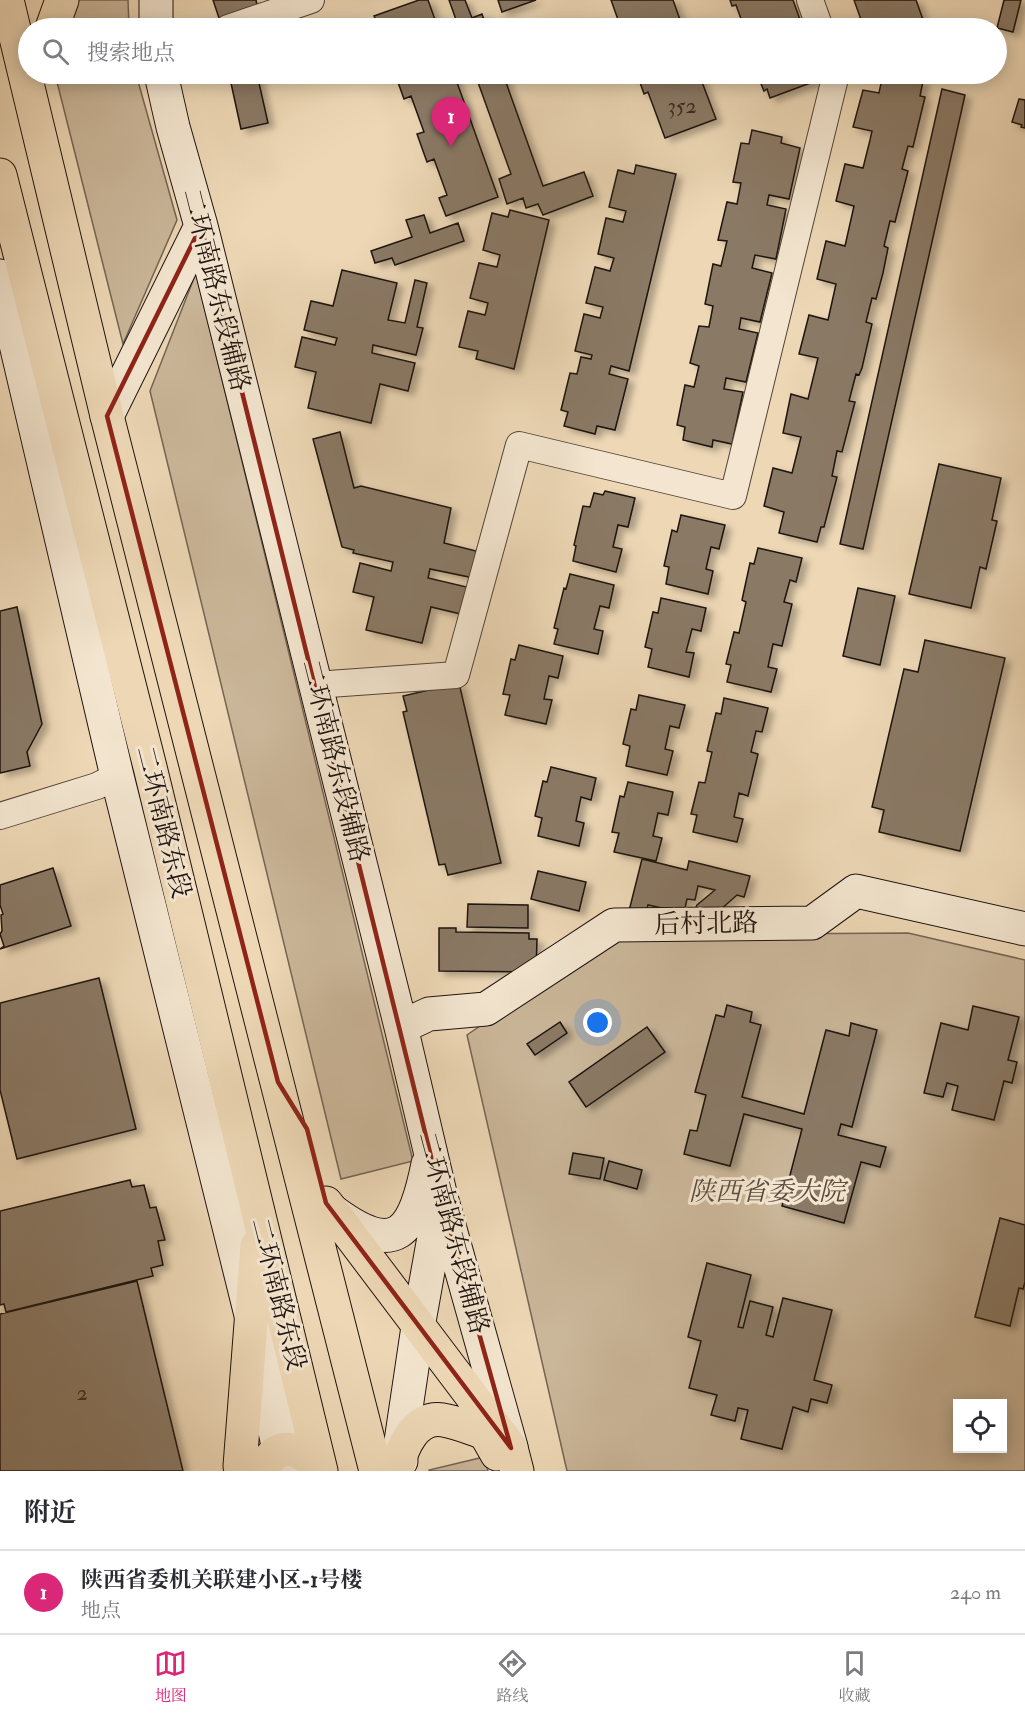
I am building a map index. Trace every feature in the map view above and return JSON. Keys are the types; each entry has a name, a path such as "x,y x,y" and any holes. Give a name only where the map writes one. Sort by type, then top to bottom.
{"highway":[{"path":"7,0 18,35"},
{"path":"56,18 62,0"},
{"path":"33,84 107,416 278,1082 393,1468"},
{"name":"二环南路东段","path":"0,175 5,207 150,767 260,1217 294,1466"},
{"path":"278,1082 307,1130 393,1468"},
{"path":"328,1206 418,1327 510,1464"},
{"path":"241,1471 260,1217"},
{"path":"393,1468 407,1440 422,1423 442,1419 485,1433 496,1451 510,1464"}],"main road":[{"path":"156,0 156,18"},
{"name":"二环南路东段辅路","path":"163,84 201,226 401,1027 441,1197 510,1464"},
{"path":"107,416 201,226"},
{"path":"0,276 117,776 252,1319 294,1466"},
{"name":"后村北路","path":"401,1027 429,1014 486,1009 614,925 812,923 856,891 1025,929"},
{"path":"328,1206 346,1221 376,1236 387,1237 398,1233 406,1226 423,1190 431,1153"},
{"path":"393,1468 441,1197"},
{"path":"252,1319 294,1466"}],"street":[{"path":"258,18 311,0"},
{"path":"810,0 816,18"},
{"path":"315,685 456,675 519,445 733,496 834,84"},
{"path":"0,816 97,786 117,776"}],"highlighted area":[{"path":"201,226 441,1197 511,1448 326,1203 307,1129 278,1082 107,416"}],"green space":[{"path":"79,0 128,0 129,18 73,18"},
{"path":"58,84 139,84 177,220 123,344"},
{"path":"196,273 413,1161 341,1179 150,391"},
{"name":"陕西省委大院","path":"908,933 1025,960 1025,1471 567,1471 467,1035 611,935"},
{"path":"484,1457 488,1471 429,1471 429,1470"}],"building":[{"path":"213,0 256,0 257,5 219,18"},
{"path":"419,0 428,0 434,18 375,18 374,16"},
{"path":"449,0 465,0 472,18 455,18"},
{"path":"498,0 536,0 502,12"},
{"path":"611,0 673,0 679,18 617,18"},
{"path":"730,0 793,0 799,18 741,18 736,5 732,6"},
{"path":"854,0 916,0 922,18 860,18"},
{"path":"1004,0 1021,0 1013,32 1007,30 1007,18 1000,18"},
{"path":"482,14 483,18 472,18"},
{"path":"231,84 259,84 268,123 241,129"},
{"path":"399,84 458,84 498,197 446,216 439,198 447,195 434,159 427,162 417,134 424,132 411,96 404,99"},
{"path":"479,84 507,84 543,186 584,172 593,196 543,215 538,204 526,208 523,198 507,204 499,179 511,174"},
{"path":"640,84 703,84 716,119 665,138 648,92 644,94"},
{"path":"761,84 808,84 770,98 767,89 764,91"},
{"path":"881,84 922,84 920,96 925,97 913,147 908,146 902,169 908,171 895,222 890,221 884,246 888,248 883,273 876,299 872,298 866,322 872,324 862,368 859,375 856,374 849,401 855,402 842,452 837,451 832,476 837,477 824,527 821,527 817,542 779,533 784,512 764,506 773,468 792,473 801,437 783,433 791,394 808,399 818,358 799,354 809,315 828,320 836,284 817,279 826,241 845,246 854,206 836,201 845,164 863,168 872,131 853,127 863,90 879,93"},
{"path":"942,89 965,95 863,549 840,544"},
{"path":"1019,99 1025,100 1025,128 1012,122"},
{"path":"752,130 782,137 781,143 800,148 789,199 769,195 767,205 786,209 776,259 755,255 752,268 772,273 760,322 741,318 739,329 758,333 746,382 726,378 724,389 743,392 732,444 713,440 712,447 683,440 685,427 677,425 685,385 694,387 699,366 690,363 699,326 709,327 713,306 705,304 713,264 721,266 727,241 718,240 727,202 737,204 741,183 733,182 741,143 749,144"},
{"path":"636,165 676,174 629,371 611,366 609,374 628,379 615,430 597,426 595,434 564,426 568,412 561,410 570,373 577,374 581,357 591,359 592,355 575,351 584,314 600,318 603,307 586,303 595,267 610,271 614,258 598,254 606,218 623,222 626,211 609,207 618,170 634,174"},
{"path":"510,210 549,220 514,369 476,359 478,351 459,347 468,311 485,315 488,303 470,298 479,263 497,267 500,255 483,250 492,213 508,217"},
{"path":"424,215 430,233 458,223 464,241 395,265 392,258 375,263 371,251 412,237 406,220"},
{"path":"342,270 397,283 388,320 405,323 415,280 427,283 417,327 423,328 416,355 373,345 372,353 415,363 408,391 380,384 371,423 308,408 316,372 295,367 302,337 335,345 337,338 304,330 311,301 333,306"},
{"path":"340,432 354,488 361,486 451,508 444,543 480,552 474,578 430,569 428,578 471,588 465,615 431,607 422,643 366,630 374,597 353,592 360,563 391,571 393,562 353,553 354,550 342,547 313,439"},
{"path":"939,464 1001,478 992,520 997,521 986,569 980,567 971,608 909,594"},
{"path":"605,491 635,498 628,527 618,525 613,547 622,549 616,572 573,561 576,546 574,545 583,506 590,507 594,493 603,495"},
{"path":"681,515 725,525 719,549 711,547 706,569 713,571 708,594 666,584 669,567 664,566 672,530 677,532"},
{"path":"758,548 802,558 796,582 790,580 784,602 792,604 782,646 773,644 768,667 777,669 771,692 727,682 731,665 726,664 734,632 739,633 746,602 742,600 750,563 754,564"},
{"path":"570,574 614,585 609,608 600,606 594,629 603,631 598,654 554,644 558,629 554,628"},
{"path":"858,588 895,596 880,665 843,656"},
{"path":"661,598 706,608 701,631 692,629 686,652 694,653 689,677 648,667 652,649 645,647 653,612 658,613"},
{"path":"17,607 42,724 27,752 30,766 0,773 0,611"},
{"path":"925,640 1005,658 960,851 879,832 884,810 872,807 904,669 918,672"},
{"path":"519,645 563,656 558,678 549,676 544,699 552,700 546,724 505,715 510,695 503,694 511,659 515,660"},
{"path":"459,683 501,863 448,875 445,864 439,865 403,712 407,711 403,696"},
{"path":"639,695 685,705 679,728 670,726 665,749 673,751 667,775 626,766 630,746 623,744 631,709 636,710"},
{"path":"724,698 768,708 762,732 756,731 751,752 758,754 748,796 739,793 734,817 743,819 737,842 693,832 697,815 691,814 699,782 705,783 712,752 707,751 716,713 721,714"},
{"path":"551,767 596,778 591,800 581,797 576,821 584,823 579,846 538,836 542,818 535,816 543,781 547,782"},
{"path":"628,782 673,792 668,815 658,813 653,836 662,838 656,861 614,852 619,833 612,832 620,796 624,797"},
{"path":"642,859 687,870 689,861 750,876 744,897 737,895 711,918 691,917 697,905 715,890 698,886 695,900 687,899 684,913 648,905 645,916 629,911"},
{"path":"53,868 71,926 0,949 4,946 0,934 2,931 1,915 3,914 0,905 0,885"},
{"path":"538,871 586,882 579,911 531,899"},
{"path":"468,904 528,905 528,928 467,927"},
{"path":"439,928 456,928 456,932 529,933 529,939 537,939 536,972 439,971"},
{"path":"99,978 136,1129 17,1159 0,1090 0,1003"},
{"path":"727,1005 752,1012 750,1022 761,1025 742,1097 804,1114 826,1030 849,1036 851,1023 877,1030 852,1127 841,1124 838,1135 886,1147 880,1167 861,1162 844,1223 782,1206 802,1129 744,1114 730,1166 684,1154 690,1130 697,1131 706,1095 695,1092 716,1015 724,1017"},
{"path":"973,1006 1019,1017 1008,1060 1017,1062 1012,1083 1004,1081 994,1120 952,1110 958,1086 947,1083 943,1097 924,1093 941,1023 968,1030"},
{"path":"560,1022 567,1033 535,1055 527,1044"},
{"path":"647,1027 665,1052 586,1107 569,1082"},
{"path":"573,1153 604,1158 600,1179 569,1174"},
{"path":"609,1161 642,1170 637,1189 604,1180"},
{"path":"130,1180 132,1187 144,1185 150,1208 156,1207 165,1240 158,1241 163,1265 151,1268 153,1276 6,1312 4,1304 0,1305 0,1211"},
{"path":"1000,1218 1025,1225 1025,1282 1023,1289 1019,1288 1010,1326 975,1317"},
{"path":"707,1263 751,1275 738,1327 743,1328 750,1301 773,1307 766,1335 773,1337 783,1298 832,1310 814,1380 832,1385 827,1403 811,1399 808,1412 793,1407 782,1449 741,1439 748,1410 738,1408 735,1421 711,1415 717,1395 689,1388 701,1341 688,1337"},
{"path":"137,1281 183,1471 0,1471 0,1314"}],"place":[{"name":"陕西省委机关联建小区-1号楼","path":"451,147"}]}
